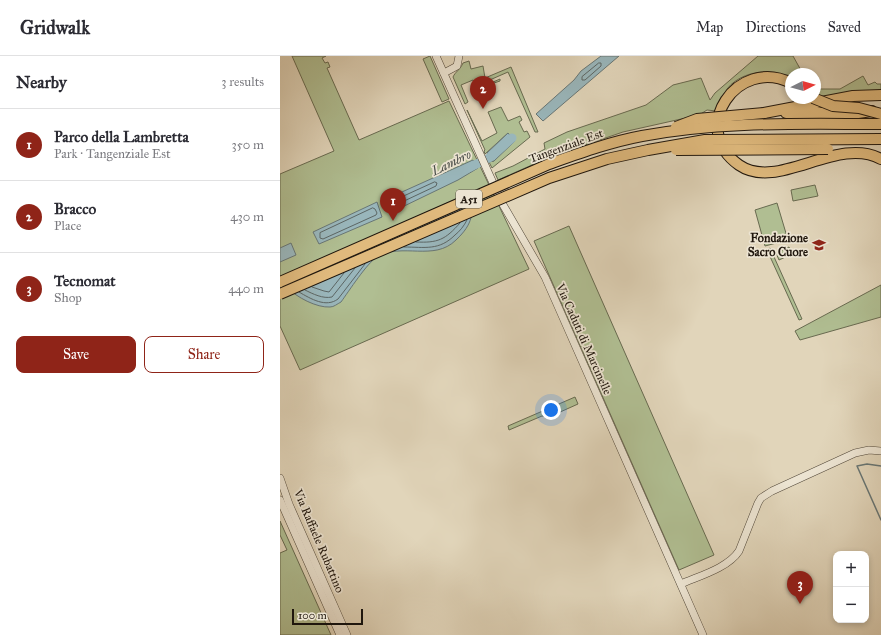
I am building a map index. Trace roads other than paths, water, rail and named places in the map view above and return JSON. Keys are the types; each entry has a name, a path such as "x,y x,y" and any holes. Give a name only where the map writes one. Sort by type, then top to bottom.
{"highway":[{"path":"785,80 771,76 752,78 738,85 731,91 723,102 719,112 718,127 722,145 727,153 740,165 753,171 769,172 850,152 864,153 881,159"},
{"path":"764,113 853,96 881,95"},
{"path":"821,101 833,106 860,108 881,114"},
{"path":"662,133 698,119 764,113 858,113 881,109"},
{"name":"Tangenziale Est","path":"280,282 549,164 595,148 641,136 714,126 756,124 881,124"},
{"name":"Tangenziale Est","path":"280,294 549,178 607,159 705,140 881,139"},
{"path":"648,150 828,149 866,150 881,155"}],"street":[{"name":"Via Caduti di Marcinelle","path":"436,56 480,157 502,203 545,277 703,635"},
{"path":"444,73 457,66 459,56"},
{"path":"680,584 721,566 734,558 739,551 758,503 761,498 772,490 854,452 868,450 881,451"},
{"name":"Via Raffaele Rubattino","path":"280,478 289,504 347,635"},
{"name":"Via Raffaele Rubattino","path":"280,500 340,635"}],"water":[{"path":"601,56 619,56 543,121 536,114 574,80 581,71"},
{"path":"508,133 515,141 494,161 491,161 487,153"},
{"path":"473,160 478,168 458,180 398,209 393,196"},
{"path":"474,191 471,218 462,234 456,240 438,250 397,251 377,257 363,271 341,302 334,306 319,306 301,298 288,288 281,277"},
{"path":"377,202 382,217 319,244 313,232"},
{"path":"291,243 296,255 280,262 280,248"}],"waterway":[{"name":"Lambro","path":"464,170 489,158 512,138"},
{"path":"881,466 867,464 857,466 881,520"}],"place":[{"name":"Bracco","path":"483,109"},
{"name":"Parco della Lambretta","path":"393,221"},
{"name":"Fondazione Sacro Cuore","path":"819,245"},
{"name":"Tecnomat","path":"800,604"}]}
